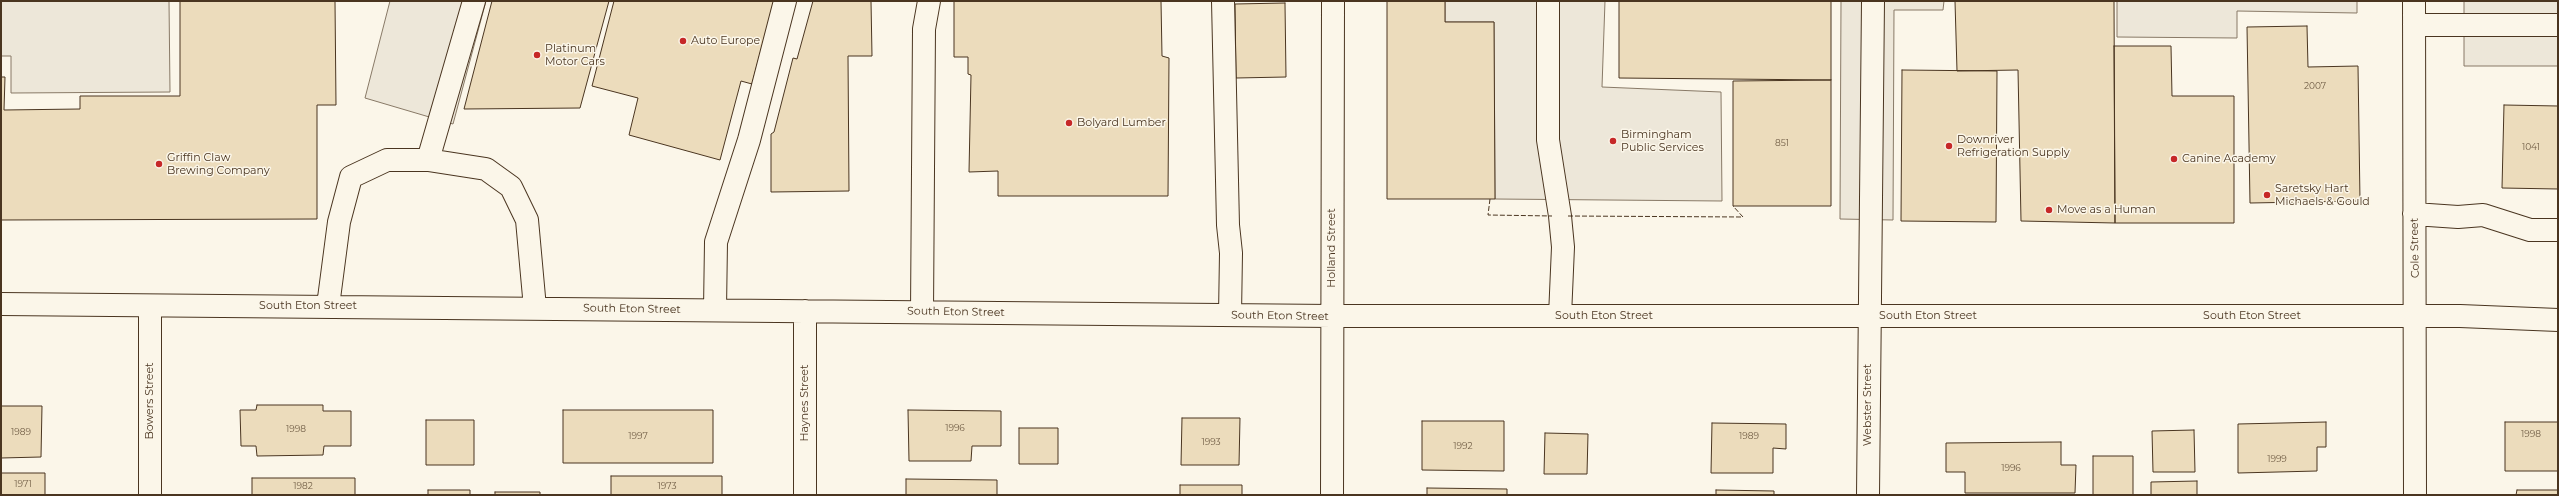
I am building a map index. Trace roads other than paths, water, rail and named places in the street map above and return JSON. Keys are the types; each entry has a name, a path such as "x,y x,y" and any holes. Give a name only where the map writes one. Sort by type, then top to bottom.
{"street":[{"path":"428,160 474,1"},
{"path":"715,309 716,242 749,140 785,1"},
{"path":"922,312 924,29 929,1"},
{"path":"1223,1 1228,225 1231,253 1230,315"},
{"name":"Holland Street","path":"1332,495 1333,1"},
{"path":"1548,1 1548,140 1560,216 1563,247 1560,316"},
{"name":"Webster Street","path":"1868,495 1873,1"},
{"name":"Cole Street","path":"2414,1 2414,214 2416,317 2415,495"},
{"path":"2414,25 2558,25"},
{"path":"328,306 339,222 351,177 387,160 428,160 486,169 511,187 527,220 535,308"},
{"path":"2414,214 2458,217 2482,214 2530,230 2558,230"},
{"name":"South Eton Street","path":"1,304 715,309 1332,316 1869,315 2416,317 2558,320"},
{"name":"Bowers Street","path":"150,306 150,495"},
{"name":"Haynes Street","path":"805,310 805,495"}],"place":[{"name":"Auto Europe","path":"683,41"},
{"name":"Platinum Motor Cars","path":"537,55"},
{"name":"Bolyard Lumber","path":"1069,123"},
{"name":"Birmingham Public Services","path":"1613,141"},
{"name":"Downriver Refrigeration Supply","path":"1949,146"},
{"name":"Canine Academy","path":"2174,159"},
{"name":"Griffin Claw Brewing Company","path":"159,164"},
{"name":"Saretsky Hart Michaels & Gould","path":"2267,195"},
{"name":"Move as a Human","path":"2049,210"}]}
